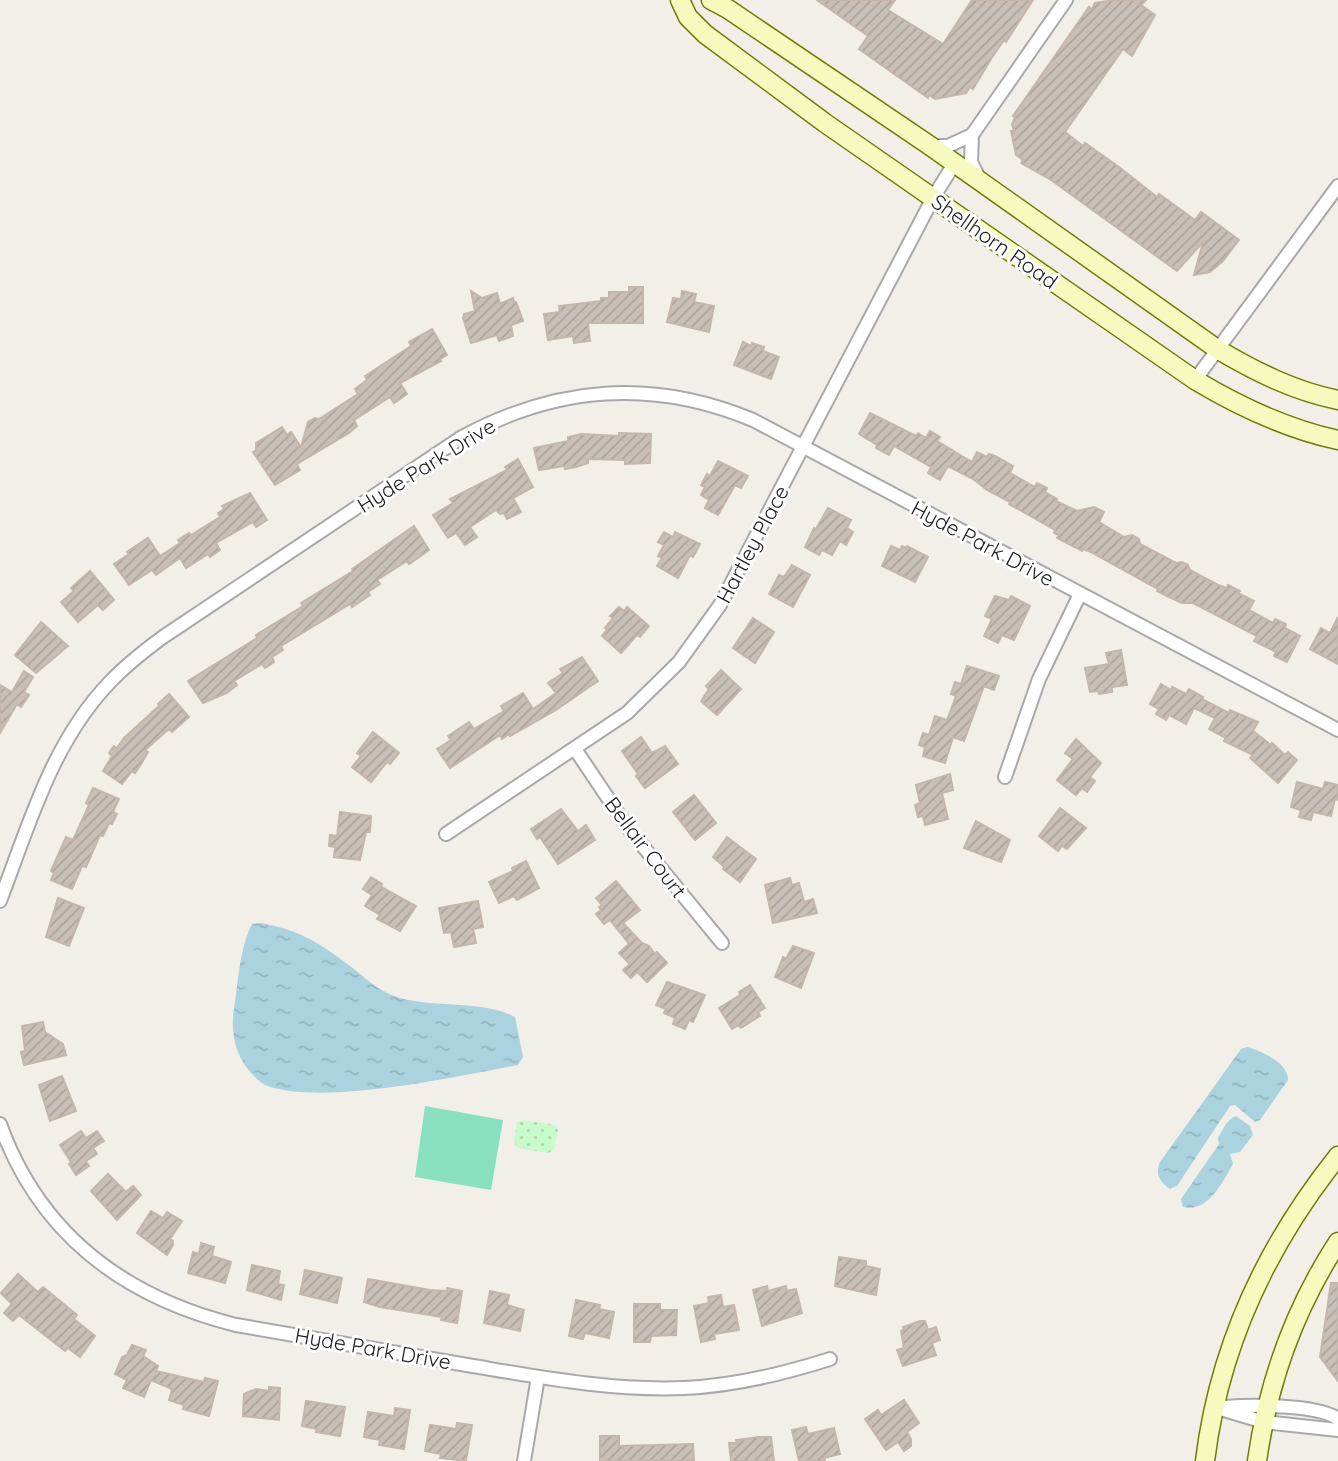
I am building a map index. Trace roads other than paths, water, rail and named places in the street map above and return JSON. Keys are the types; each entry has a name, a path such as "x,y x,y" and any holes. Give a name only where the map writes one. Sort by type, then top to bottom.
{"main road":[{"name":"Shellhorn Road","path":"680,0 688,17 705,34 933,198 1195,380 1259,414 1313,434 1338,440"},
{"name":"Shellhorn Road","path":"711,0 929,145 1217,349 1291,387 1338,400"},
{"path":"1205,1461 1214,1407 1231,1346 1259,1279 1296,1212 1338,1156"},
{"path":"1257,1461 1281,1357 1303,1305 1338,1242"}],"street":[{"path":"929,145 948,146 972,135 1066,0"},
{"path":"972,135 971,162 982,183"},
{"name":"Hartley Place","path":"446,834 627,713 655,688 701,635 720,605 933,198 954,164"},
{"path":"1195,380 1338,186"},
{"name":"Hyde Park Drive","path":"0,901 51,769 68,738 109,682 135,658 462,438 491,422 559,399 624,392 690,399 727,409 753,420 1338,730"},
{"path":"1005,777 1039,679 1080,594"},
{"name":"Bellair Court","path":"575,749 628,828 722,943"},
{"name":"Hyde Park Drive","path":"0,1124 4,1146 34,1192 72,1238 119,1277 168,1303 198,1315 236,1325 538,1377 614,1387 686,1388 759,1379 830,1360"},
{"path":"524,1461 538,1377"},
{"path":"1214,1407 1266,1413 1329,1414 1338,1419"},
{"path":"1266,1413 1327,1430 1338,1430"}],"water":[{"path":"261,923 284,928 313,941 391,995 429,1003 489,1008 515,1017 523,1057 518,1065 390,1087 319,1093 289,1091 265,1085 241,1059 233,1031 245,942 252,924"},
{"path":"1247,1047 1267,1055 1279,1064 1288,1080 1260,1120 1255,1122 1235,1105 1230,1106 1177,1186 1170,1189 1159,1177 1160,1162 1241,1049"},
{"path":"1236,1116 1250,1126 1253,1135 1240,1152 1230,1154 1233,1164 1213,1195 1200,1205 1183,1207 1181,1199 1219,1144 1218,1138 1225,1126"}]}
